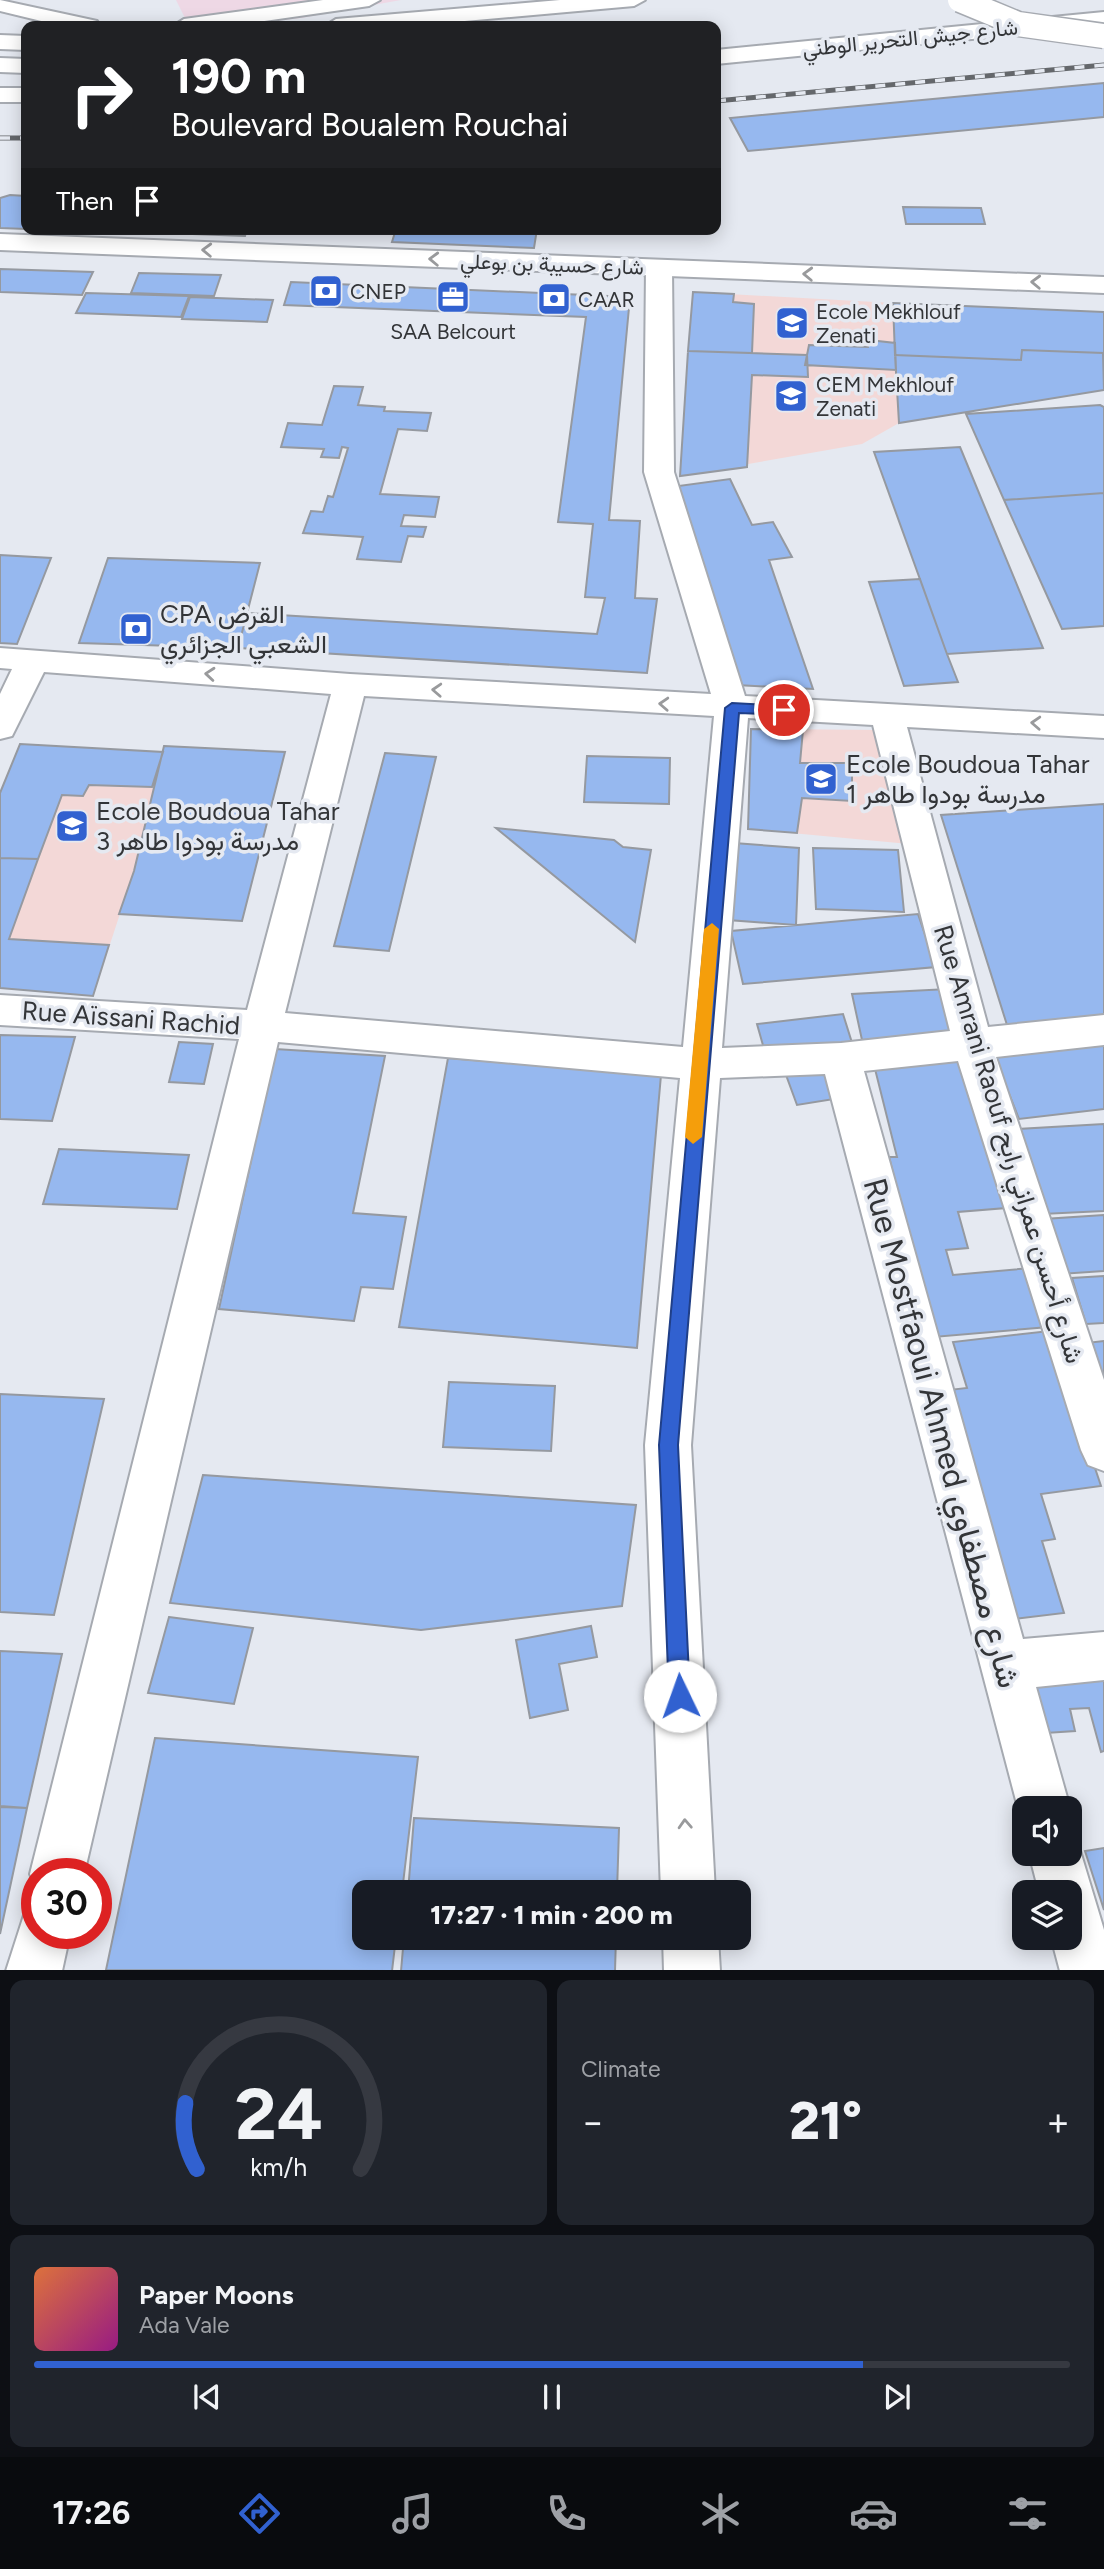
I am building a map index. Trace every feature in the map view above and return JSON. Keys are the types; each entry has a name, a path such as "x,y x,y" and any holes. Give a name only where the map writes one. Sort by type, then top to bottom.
{"main road":[{"path":"220,21 369,0"},
{"path":"393,21 634,0"},
{"name":"شارع جيش التحرير الوطني","path":"954,6 1031,3"},
{"path":"0,5 68,21"},
{"path":"954,6 1018,24 1104,36"},
{"name":"شارع جيش التحرير الوطني","path":"721,57 1104,19"},
{"path":"0,42 21,43"},
{"path":"0,65 21,66"},
{"path":"0,95 21,95"},
{"name":"شارع حسيبة بن بوعلي","path":"0,242 1104,285"},
{"path":"659,268 659,472 732,708 668,1445 687,1880"},
{"path":"0,658 350,685 1104,727"},
{"path":"0,728 33,660"},
{"path":"61,1858 262,1026 350,685"},
{"name":"Rue Amrani Raouf شارع أحسن عمراني رابح","path":"887,715 973,1046 1104,1450"},
{"name":"Rue Aïssani Rachid","path":"0,1010 262,1026 699,1064 841,1058 1104,1030"},
{"name":"Rue Mostfaoui Ahmed شارع مصطفاوي","path":"841,1058 1041,1796"},
{"path":"1005,1665 1104,1656"},
{"path":"34,1970 39,1949"},
{"path":"1082,1949 1088,1970"},
{"path":"691,1950 692,1970"}],"shaded area":[{"path":"176,0 401,0 272,21 186,21"},
{"name":"CEM Mekhlouf Zenati","path":"693,292 893,303 899,423 862,444 680,476"},
{"name":"Ecole Boudoua Tahar 1 مدرسة بودوا طاهر","path":"751,729 881,730 909,844 748,829"},
{"path":"20,744 163,752 134,871 93,996 0,988 0,793"}],"building":[{"path":"1104,83 1104,117 748,151 730,118"},
{"path":"21,196 21,229 0,228 0,198"},
{"path":"903,207 981,208 985,224 906,224"},
{"path":"394,235 536,235 534,248 392,242"},
{"path":"0,269 93,272 82,295 0,292"},
{"path":"139,273 221,275 214,296 131,293"},
{"path":"291,282 630,297 609,520 640,521 635,598 657,599 647,673 238,648 247,613 597,634 605,598 585,597 593,524 558,522 586,317 284,305"},
{"path":"693,292 734,294 733,302 754,304 752,353 688,351"},
{"path":"86,293 189,296 181,317 76,313"},
{"path":"190,297 273,300 267,322 182,319"},
{"path":"893,303 1104,312 1104,353 1022,350 1021,360 895,355"},
{"path":"869,340 895,343 896,370 805,365 809,345 868,347"},
{"path":"1022,350 1103,353 1104,390 899,423 895,355 1021,360"},
{"path":"688,351 807,355 808,377 752,375 747,467 680,476"},
{"path":"334,386 363,387 358,405 385,407 384,411 431,413 427,431 398,429 380,494 439,497 435,517 404,515 401,526 426,527 423,537 408,536 401,562 357,559 363,537 303,533 311,511 323,512 328,496 333,497 348,448 342,447 339,458 321,457 324,449 281,447 288,423 322,425"},
{"path":"1100,405 1104,407 1104,493 1004,500 966,414"},
{"path":"960,447 1043,648 947,654 874,452"},
{"path":"730,479 752,525 773,522 792,557 769,560 813,689 736,685 723,624 671,487"},
{"path":"1104,493 1104,626 1062,629 1004,500"},
{"path":"0,555 51,558 17,644 0,643"},
{"path":"108,558 260,563 238,648 79,643"},
{"path":"920,579 958,682 904,686 869,582"},
{"path":"751,729 803,730 800,763 852,763 852,801 802,798 797,833 748,829"},
{"path":"20,744 163,752 152,787 89,785 83,796 62,795 38,859 0,858 0,793"},
{"path":"164,746 285,752 242,921 119,914 134,871"},
{"path":"385,753 436,757 389,951 334,946"},
{"path":"587,756 670,758 669,804 584,802"},
{"path":"1104,804 1104,1016 1007,1025 941,815"},
{"path":"496,828 614,840 623,847 651,850 635,942"},
{"path":"734,843 799,848 796,925 728,920"},
{"path":"813,848 898,850 904,912 816,909"},
{"path":"0,858 38,859 9,939 109,945 93,996 0,988"},
{"path":"918,914 936,967 743,984 731,931"},
{"path":"948,989 960,1035 862,1040 852,994"},
{"path":"843,1014 853,1046 766,1056 757,1024"},
{"path":"0,1035 75,1037 52,1121 0,1119"},
{"path":"1104,1040 1104,1109 1019,1119 993,1053"},
{"path":"179,1042 213,1044 204,1084 169,1082"},
{"path":"275,1049 385,1056 353,1213 406,1217 393,1289 361,1287 354,1321 219,1309"},
{"path":"959,1054 1006,1208 958,1212 968,1248 946,1250 953,1275 1042,1267 1060,1326 922,1338 916,1265 889,1157 897,1157 873,1061"},
{"path":"448,1058 661,1075 637,1348 399,1327"},
{"path":"819,1059 834,1099 797,1105 782,1064"},
{"path":"1104,1124 1104,1211 1042,1214 1018,1129"},
{"path":"59,1149 189,1155 177,1209 43,1204"},
{"path":"1104,1215 1104,1271 1060,1274 1044,1219"},
{"path":"1104,1276 1104,1323 1086,1324 1072,1278"},
{"path":"1049,1331 1101,1486 1041,1494 1055,1539 1042,1541 1064,1613 1005,1620 940,1391 967,1388 953,1342"},
{"path":"1104,1341 1104,1380 1097,1380 1086,1343"},
{"path":"449,1382 555,1386 551,1451 443,1447"},
{"path":"0,1394 104,1399 54,1615 0,1612"},
{"path":"203,1475 636,1505 622,1606 421,1630 170,1603"},
{"path":"169,1617 253,1628 234,1704 148,1693"},
{"path":"591,1626 597,1657 559,1664 568,1710 530,1718 516,1640"},
{"path":"0,1651 62,1654 27,1808 0,1806"},
{"path":"1104,1665 1104,1751 1101,1752 1089,1708 1070,1709 1075,1731 1046,1733 1030,1670"},
{"path":"155,1738 418,1757 403,1880 352,1880 352,1950 394,1950 392,1970 106,1970"},
{"path":"0,1807 27,1808 0,1934"},
{"path":"414,1818 619,1828 617,1880 409,1880"},
{"path":"1104,1848 1104,1910 1085,1851"},
{"path":"403,1950 616,1950 615,1970 401,1970"}],"railway":[{"path":"721,101 1104,65"},
{"path":"0,138 21,138"}],"slow traffic":[{"path":"693,1137 712,929"}],"place":[{"name":"CNEP","path":"326,291"},
{"name":"SAA Belcourt","path":"453,297"},
{"name":"CAAR","path":"554,299"},
{"name":"Ecole Mekhlouf Zenati","path":"792,323"},
{"name":"CEM Mekhlouf Zenati","path":"791,396"},
{"name":"CPA القرض الشعبي الجزائري","path":"136,629"},
{"name":"Ecole Boudoua Tahar 1 مدرسة بودوا طاهر","path":"821,779"},
{"name":"Ecole Boudoua Tahar 3 مدرسة بودوا طاهر","path":"72,826"}],"route":[{"path":"680,1696 668,1445 732,708 784,710"}]}
